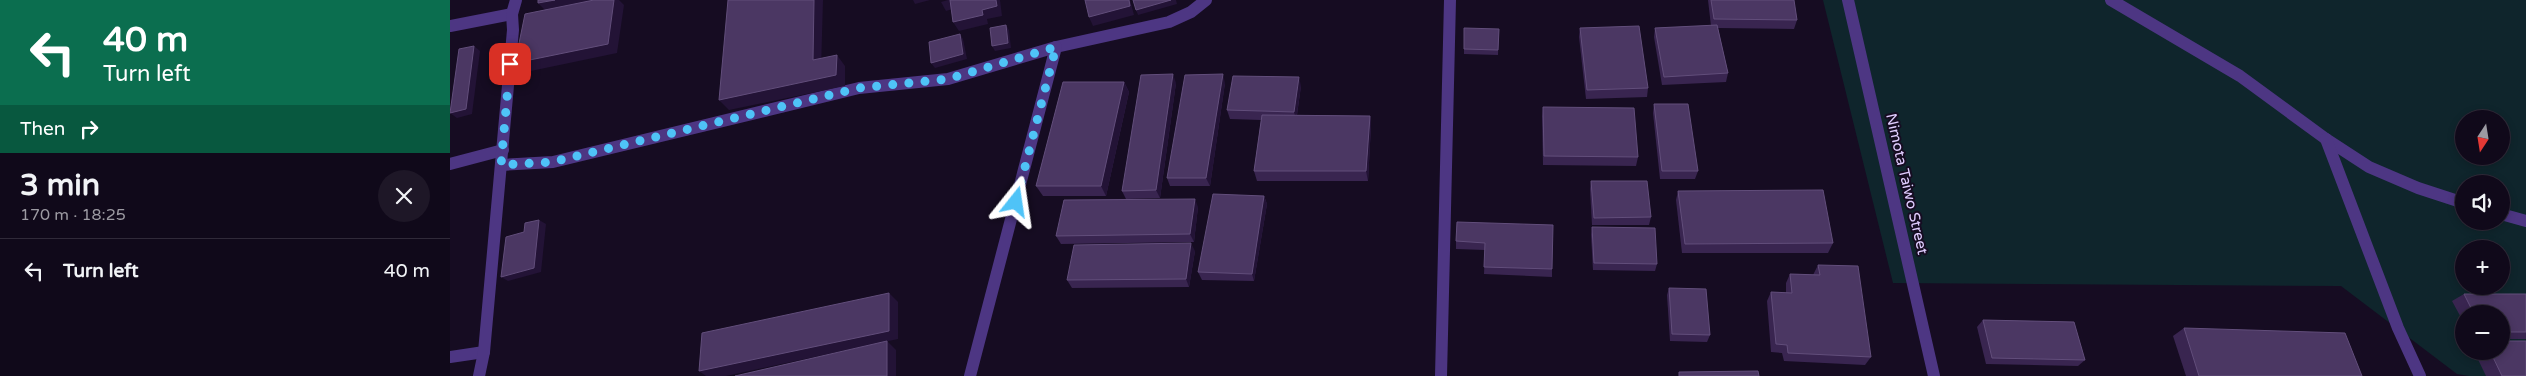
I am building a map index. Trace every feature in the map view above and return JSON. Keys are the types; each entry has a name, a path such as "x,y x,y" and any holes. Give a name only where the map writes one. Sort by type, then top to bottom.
{"street":[{"path":"479,376 484,352 513,30 512,14 516,0"},
{"path":"501,165 552,162 859,88 948,79 1056,47 1169,22 1191,12 1206,0"},
{"path":"1441,376 1450,0"},
{"name":"Nimota Taiwo Street","path":"1848,0 1934,376"},
{"path":"2112,0 2240,76 2326,139 2368,167 2418,188 2455,200"},
{"path":"450,26 512,14"},
{"path":"970,376 1056,47"},
{"path":"2326,139 2398,328 2420,376"},
{"path":"450,164 502,150"},
{"path":"2510,217 2526,222"},
{"path":"450,357 484,352"}],"shaded area":[{"path":"1823,0 2526,0 2526,376 2469,376 2457,374 2341,286 1893,283"}],"building":[{"path":"538,0 555,0 538,3"},
{"path":"594,0 614,0 608,44 515,63 525,14"},
{"path":"728,0 814,0 813,60 837,55 836,75 719,100"},
{"path":"950,0 996,0 997,6 982,10 983,15 953,22"},
{"path":"1085,0 1129,0 1130,6 1089,17"},
{"path":"1133,0 1171,0 1136,10"},
{"path":"1711,0 1794,0 1797,20 1714,19"},
{"path":"1006,25 1008,43 992,46 990,28"},
{"path":"1717,25 1728,73 1664,77 1655,28"},
{"path":"1639,26 1648,88 1587,90 1580,28"},
{"path":"1464,28 1499,29 1498,50 1464,49"},
{"path":"960,34 963,54 931,63 929,42"},
{"path":"474,46 466,109 450,113 459,49"},
{"path":"1173,74 1156,190 1122,191 1141,75"},
{"path":"1223,74 1206,178 1167,178 1185,75"},
{"path":"1233,76 1299,77 1294,112 1227,110"},
{"path":"1063,82 1124,82 1101,186 1036,186"},
{"path":"1654,104 1688,104 1698,171 1662,171"},
{"path":"1543,107 1634,108 1638,157 1544,156"},
{"path":"1262,115 1370,116 1366,171 1254,171"},
{"path":"1591,181 1647,181 1651,217 1594,218"},
{"path":"1823,190 1833,243 1685,244 1678,191"},
{"path":"1213,194 1264,196 1252,274 1198,272"},
{"path":"1195,199 1190,234 1056,236 1064,200"},
{"path":"539,220 534,268 501,277 506,237 524,232 525,223"},
{"path":"1457,222 1553,225 1552,269 1484,267 1485,243 1456,241"},
{"path":"1592,227 1655,228 1657,264 1594,263"},
{"path":"1191,243 1186,279 1067,280 1074,245"},
{"path":"1818,265 1858,266 1871,357 1788,353 1787,345 1776,344 1771,292 1792,293 1790,274 1820,275"},
{"path":"1669,288 1706,289 1710,335 1672,334"},
{"path":"889,293 889,331 699,371 702,333"},
{"path":"2526,294 2526,332 2510,332 2510,305 2470,305 2464,295"},
{"path":"1983,320 2074,322 2085,360 1992,358"},
{"path":"2184,328 2345,333 2362,376 2199,376"},
{"path":"887,341 887,376 735,376"},
{"path":"2510,341 2526,341 2526,376 2502,376 2494,360 2510,360"},
{"path":"1758,371 1759,376 1679,376 1679,372"}],"route":[{"path":"510,64 501,165 552,162 859,88 948,79 1056,47 1016,202"}]}
